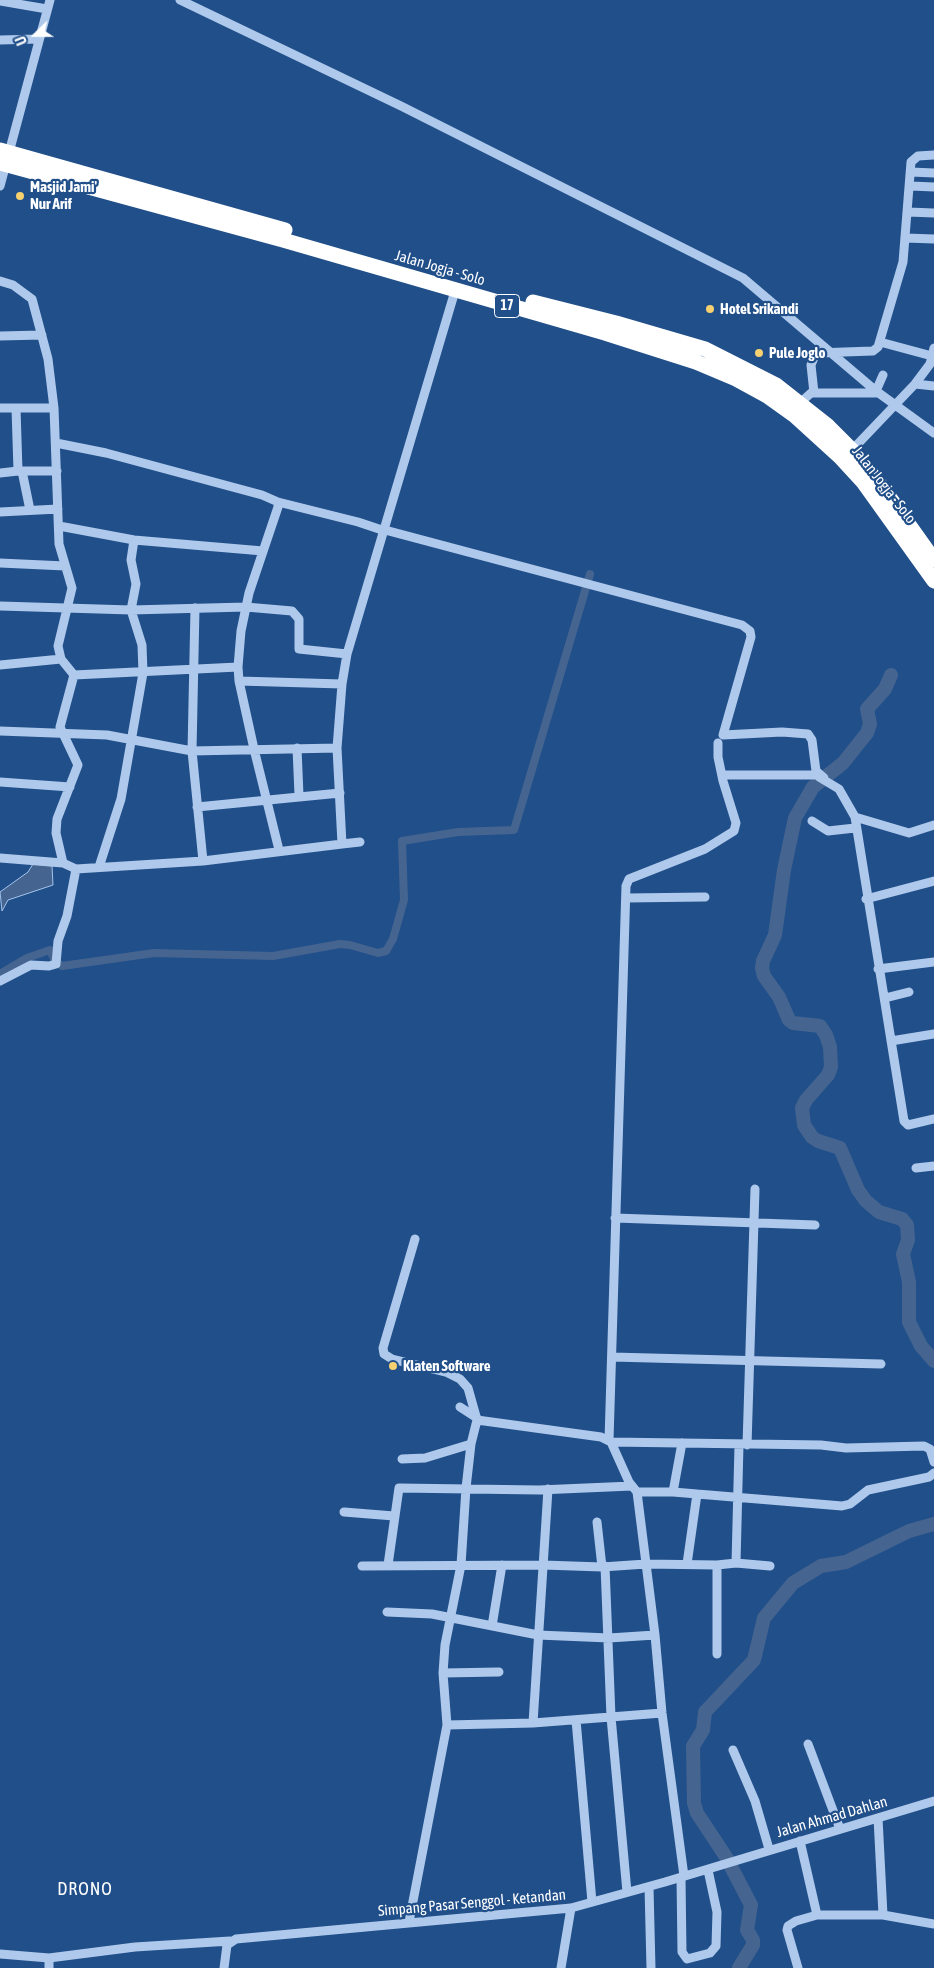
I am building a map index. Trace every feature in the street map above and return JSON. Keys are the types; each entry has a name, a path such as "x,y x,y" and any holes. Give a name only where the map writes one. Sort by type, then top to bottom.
{"highway":[{"name":"Jalan Jogja - Solo","path":"3,158 670,353 734,378 767,396 816,433 857,476 934,581"},
{"name":"17","path":"3,158 286,230 452,280 705,349 776,385 828,426 852,450 885,491 934,560"}],"street":[{"path":"180,0 400,106 734,274 750,284 878,392 934,433"},
{"path":"0,1 48,4 3,158 0,186"},
{"path":"0,40 38,39"},
{"path":"814,393 811,374 813,357 816,353 830,351 873,351 880,342 902,269 911,162 918,156 934,155"},
{"path":"911,172 934,173"},
{"path":"910,186 934,187"},
{"path":"908,212 934,213"},
{"path":"906,238 934,239"},
{"path":"0,281 13,285 32,299 48,359 54,408 59,544 72,588 58,646 61,659 74,675"},
{"path":"342,844 337,748 342,684 347,654 455,291"},
{"path":"0,336 42,335"},
{"path":"852,450 915,384 930,364 933,352 880,342"},
{"path":"878,392 883,376"},
{"path":"915,384 934,386"},
{"path":"800,403 814,393 878,392"},
{"path":"0,408 54,408"},
{"path":"16,408 20,471 30,510"},
{"path":"56,443 106,453 262,495 278,502 742,625 750,631 750,637 723,735 782,732 808,734 812,740 816,771 820,778"},
{"path":"0,473 57,471"},
{"path":"278,502 246,607 238,667 239,681 254,749 279,850"},
{"path":"0,512 58,509"},
{"path":"59,526 134,540 263,551"},
{"path":"99,868 121,799 130,738 143,673 142,645 131,610 136,584 131,560 134,540"},
{"path":"0,563 65,566"},
{"path":"0,606 131,610 246,607 292,611 299,619 299,649 347,654"},
{"path":"195,608 192,750 203,861"},
{"path":"0,666 61,659"},
{"path":"74,675 238,667"},
{"path":"74,675 61,722 62,732 78,765 57,819 56,833 63,863 68,868 99,868 203,861 279,850 360,842"},
{"path":"239,681 342,684"},
{"path":"0,731 62,732 130,738 192,750 337,748"},
{"path":"708,1870 717,1912 716,1946 710,1953 687,1959 682,1952 682,1877 646,1564 634,1489 610,1441 626,886 629,879 706,849 734,831 736,823 718,757 718,742"},
{"path":"297,748 299,796"},
{"path":"722,775 820,778 839,789 855,817 866,899 885,998 905,1124 934,1119"},
{"path":"0,782 70,787"},
{"path":"197,807 340,792"},
{"path":"855,817 908,833 934,825"},
{"path":"812,821 828,831 855,828"},
{"path":"0,858 63,863"},
{"path":"0,981 31,965 49,966 56,964 58,941 67,916 76,869"},
{"path":"866,899 934,881"},
{"path":"626,898 705,897"},
{"path":"878,969 934,962"},
{"path":"885,998 910,992"},
{"path":"891,1041 934,1034"},
{"path":"916,1168 934,1166"},
{"path":"736,1563 738,1498 752,1360 755,1189"},
{"path":"615,1218 815,1225"},
{"path":"409,1922 447,1725 443,1673 444,1645 461,1565 466,1488 477,1419 468,1388 460,1379 446,1372 392,1360 384,1354 383,1348 414,1239"},
{"path":"612,1357 881,1364"},
{"path":"460,1407 477,1419 610,1441 821,1445 846,1448 924,1446 930,1449 934,1462"},
{"path":"673,1492 682,1443"},
{"path":"402,1459 424,1458 472,1444"},
{"path":"388,1565 399,1488 634,1489 842,1506 850,1504 868,1490 929,1477 934,1473"},
{"path":"533,1723 548,1489"},
{"path":"688,1564 697,1494"},
{"path":"344,1512 394,1516"},
{"path":"597,1522 604,1566 609,1638 611,1717 627,1892"},
{"path":"362,1566 604,1566 646,1564 717,1565 736,1563 770,1566"},
{"path":"492,1626 502,1565"},
{"path":"716,1654 717,1565"},
{"path":"387,1612 422,1613 538,1635 609,1638 655,1635"},
{"path":"443,1673 499,1672"},
{"path":"447,1725 533,1723 662,1713"},
{"path":"576,1720 592,1902"},
{"path":"808,1744 840,1829"},
{"path":"733,1750 755,1801 769,1850"},
{"name":"Jalan Ahmad Dahlan","path":"738,1860 934,1801"},
{"path":"878,1818 883,1915"},
{"path":"800,1841 817,1915"},
{"name":"Simpang Pasar Senggol - Ketandan","path":"0,1954 49,1958 135,1947 230,1941 247,1937 571,1908 738,1860"},
{"path":"649,1887 651,1968"},
{"path":"561,1968 571,1908"},
{"path":"798,1968 788,1934 788,1926 796,1921 817,1915 883,1915 934,1924"},
{"path":"224,1968 225,1950 230,1941"},
{"path":"49,1958 49,1968"}],"water":[{"path":"33,864 52,866 53,885 8,900 2,911 0,892 28,872"}],"waterway":[{"path":"0,974 27,958 50,950 55,961 62,966 154,953 273,956 340,944 378,953 386,951 393,939 404,900 402,841 458,832 514,830 590,574"},
{"path":"891,675 885,689 867,709 870,724 867,733 843,763 813,787 795,818 784,870 775,935 763,961 762,968 764,976 779,997 789,1020 793,1023 820,1026 826,1035 830,1047 831,1067 828,1075 806,1100 802,1108 804,1125 812,1137 818,1141 840,1148 858,1190 866,1201 879,1212 902,1219 907,1225 908,1240 903,1254 909,1282 909,1322 921,1346 934,1361"},
{"path":"739,1968 753,1945 753,1940 747,1930 751,1905 726,1857 697,1813 694,1803 693,1746 703,1730 705,1712 754,1660 764,1618 793,1583 821,1566 846,1562 909,1531 934,1524"}],"place":[{"name":"Masjid Jami' Nur Arif","path":"20,196"},
{"name":"Hotel Srikandi","path":"710,309"},
{"name":"Pule Joglo","path":"759,353"},
{"name":"Klaten Software","path":"393,1366"}],"district":[{"name":"DRONO","path":"85,1889"}]}
